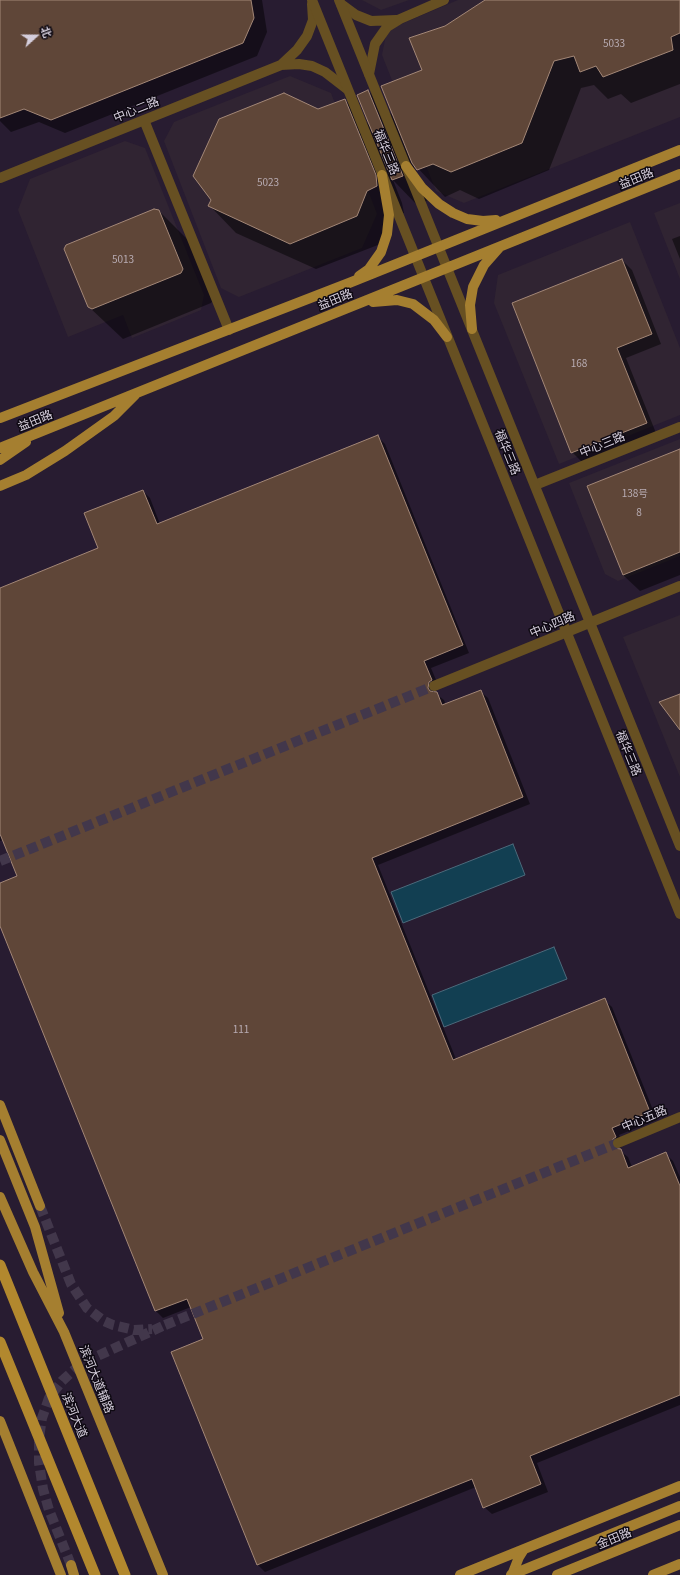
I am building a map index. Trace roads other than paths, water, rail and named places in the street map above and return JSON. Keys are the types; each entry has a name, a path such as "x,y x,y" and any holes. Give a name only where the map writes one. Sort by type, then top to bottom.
{"highway":[{"name":"滨河大道","path":"0,1265 126,1575"},
{"path":"0,1342 94,1575"}],"main road":[{"name":"益田路","path":"0,418 349,283 680,150"},
{"path":"406,166 422,188 439,204 453,213 467,219 483,221 506,220"},
{"name":"益田路","path":"0,448 680,174"},
{"path":"349,283 369,269 381,252 387,234 389,215 382,175"},
{"path":"472,329 470,305 473,287 484,265 501,246"},
{"path":"356,305 378,301 397,300 412,304 434,320 447,337"},
{"path":"0,486 31,472 65,451 114,416 136,393"},
{"path":"0,410 18,410"},
{"path":"0,460 38,433"},
{"path":"0,1105 40,1206"},
{"path":"0,1140 35,1227 64,1332"},
{"name":"滨河大道辅路","path":"0,1196 33,1272 64,1332 163,1575"},
{"path":"0,1421 61,1575"},
{"path":"460,1575 680,1486"},
{"path":"511,1575 680,1506"},
{"name":"金田路","path":"557,1575 680,1525"},
{"path":"511,1575 519,1556 524,1549"},
{"path":"653,1575 680,1564"},
{"path":"70,1565 74,1575"}],"street":[{"name":"中心二路","path":"281,65 297,50 307,36 313,20 312,0"},
{"name":"福华三路","path":"312,0 680,914"},
{"path":"369,74 375,44 387,27 400,19 444,0"},
{"path":"340,2 356,15 371,21 400,19"},
{"name":"福华三路","path":"340,2 680,846"},
{"name":"中心二路","path":"0,178 281,65 299,64 312,66 325,72 348,89"},
{"path":"144,120 229,330"},
{"name":"中心三路","path":"534,485 680,427"},
{"name":"中心四路","path":"434,686 680,586"},
{"name":"中心五路","path":"618,1143 680,1117"}],"water":[{"path":"513,844 525,875 403,923 391,892"},
{"path":"554,947 567,979 444,1027 432,995"}],"tunnel":[{"path":"0,861 434,686"},
{"path":"165,1325 618,1143"},
{"path":"40,1206 71,1284 87,1308 104,1321 113,1325 134,1330 152,1329"},
{"path":"71,1565 49,1510 43,1489 39,1463 39,1438 42,1418 49,1398 62,1381 74,1370 91,1359 165,1325"}]}
